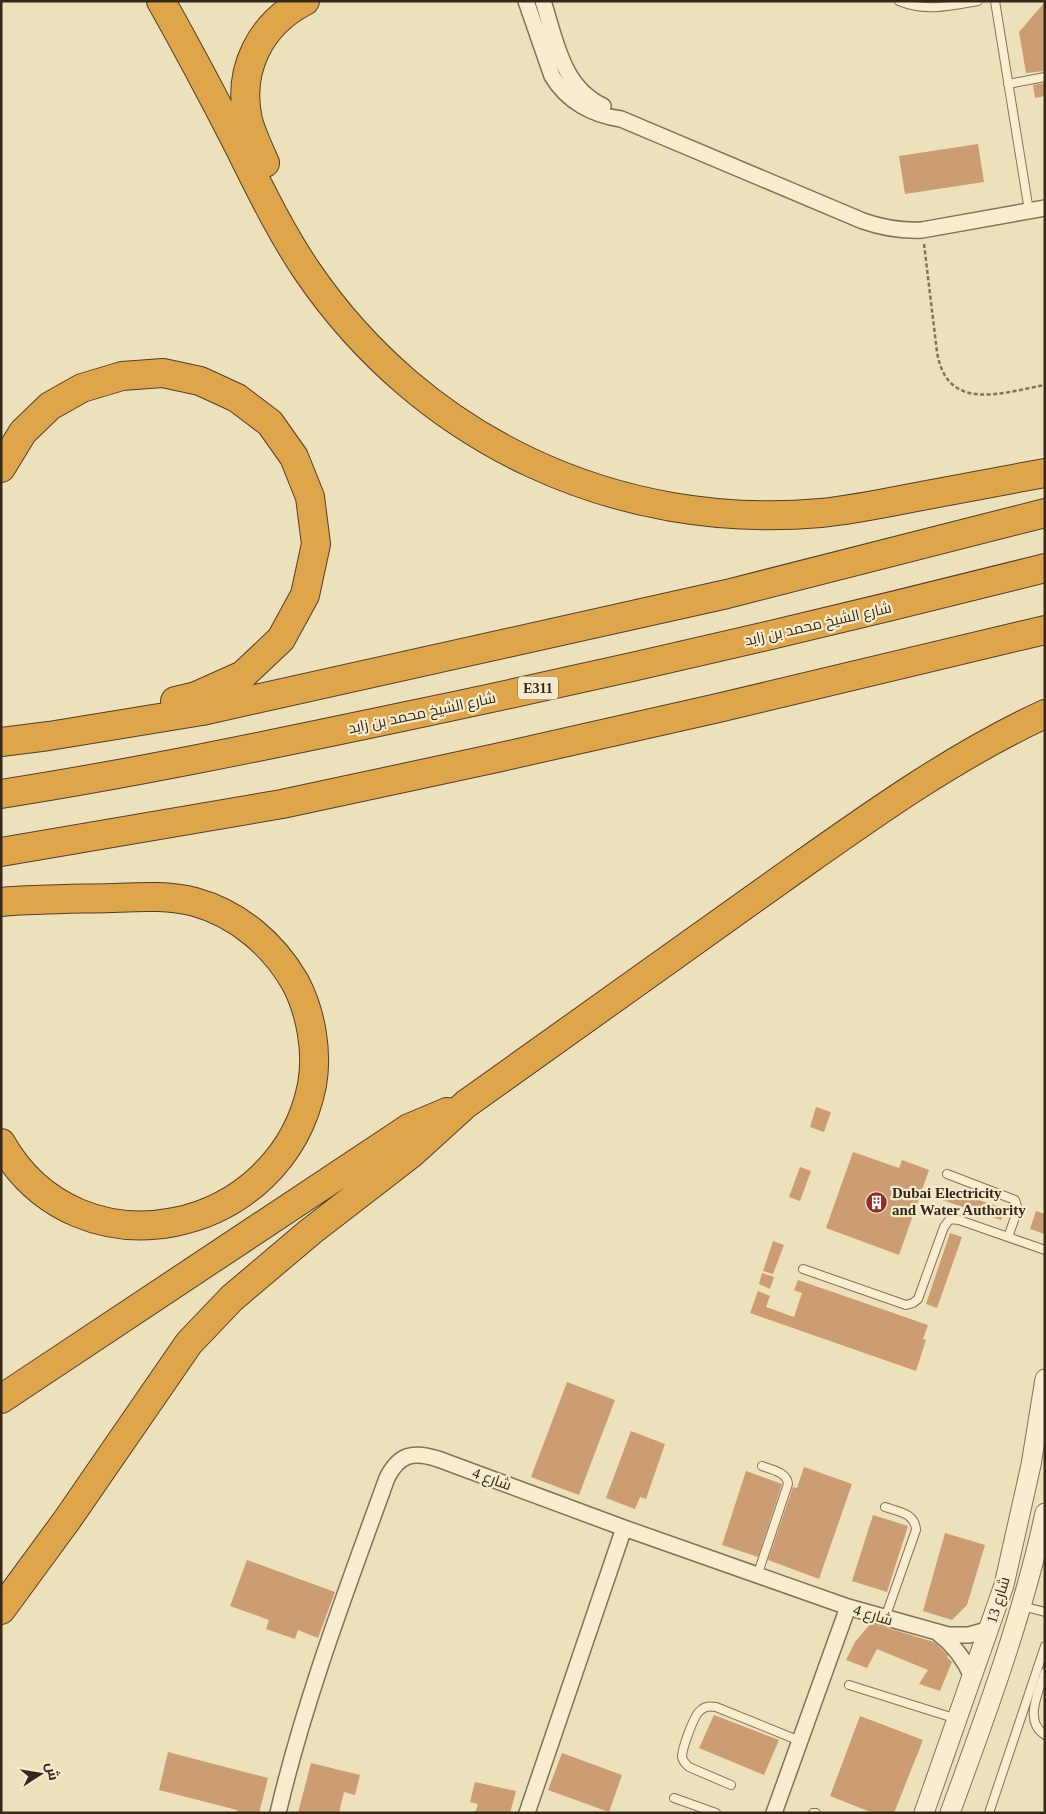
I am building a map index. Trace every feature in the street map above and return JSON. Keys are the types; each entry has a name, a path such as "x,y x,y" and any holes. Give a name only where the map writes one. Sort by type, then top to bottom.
{"highway":[{"path":"161,1 205,80 273,216 329,300 366,344 396,373 427,399 473,432 515,456 586,486 642,501 700,511 760,515 821,513 850,509 1045,473"},
{"path":"305,1 276,21 254,50 246,78 246,107 253,135 290,219 318,270 329,300"},
{"path":"1,468 22,432 50,406 82,388 122,376 163,374 200,381 237,398 270,423 294,457 310,497 316,544 305,595 281,639 243,675 196,696 77,722 25,739"},
{"path":"25,739 202,711 348,677 570,630 772,583 1045,513"},
{"name":"شارع الشيخ محمد بن زايد","path":"14,792 283,742 506,695 864,613 1045,568"},
{"path":"1,852 301,800 718,708 1045,630"},
{"path":"1,1610 67,1520 189,1342 232,1298 310,1232 411,1154 466,1104 833,843 944,767 1014,728 1045,714"},
{"path":"1,902 172,898 216,909 237,920 256,934 273,950 287,968 298,989 311,1030 314,1052 314,1074 308,1100 299,1126 286,1150 269,1171 249,1190 202,1216 175,1222 125,1225 80,1213 59,1203 39,1189 22,1173 1,1143"},
{"path":"1,1399 409,1128 466,1104"}],"street":[{"path":"526,1 545,58 558,87 584,108 620,119 863,222 882,228 922,230 1045,208"},
{"path":"543,1 570,78 575,86 589,99 609,110 620,119"},
{"name":"شارع 13","path":"924,1813 1004,1585 1024,1501 1045,1379"},
{"name":"شارع 4","path":"278,1813 303,1717 320,1662 386,1478 393,1465 402,1458 414,1454 426,1455 757,1576 848,1607 938,1634 969,1634 990,1629"},
{"name":"شارع 13","path":"950,1813 982,1725 1020,1605 1045,1513"},
{"path":"527,1813 624,1528"},
{"path":"774,1813 848,1607"},
{"name":"شارع 4","path":"938,1634 962,1656 972,1677"}],"lane":[{"path":"899,1 940,8 978,1"},
{"path":"995,1 1030,211"},
{"path":"1008,84 1045,78"},
{"path":"947,1174 1015,1200 1018,1208 1008,1237"},
{"path":"804,1269 906,1305 918,1299 944,1226 950,1219 959,1220 1045,1250"},
{"path":"757,1576 788,1484 788,1479 784,1475 762,1466"},
{"path":"885,1507 912,1517 916,1530 885,1618"},
{"path":"1020,1605 1045,1612"},
{"path":"989,1813 1045,1646"},
{"path":"1045,1672 1034,1707 1033,1717 1036,1726 1045,1735"},
{"path":"849,1685 957,1719"},
{"path":"731,1785 688,1767 684,1762 682,1754 695,1717 701,1709 711,1706 716,1707 800,1740"},
{"path":"674,1798 716,1813"}],"path":[{"path":"922,230 939,365 946,377 955,387 967,393 981,396 1045,385"}],"building":[{"path":"1045,2 1045,71 1026,73 1019,32"},
{"path":"1045,83 1045,96 1035,98 1033,85"},
{"path":"978,144 984,182 905,194 899,156"},
{"path":"816,1107 831,1112 824,1132 810,1127"},
{"name":"Dubai Electricity and Water Authority","path":"853,1152 899,1168 902,1160 929,1170 899,1255 826,1228"},
{"path":"800,1167 811,1171 800,1201 789,1197"},
{"path":"946,1189 1005,1209 1001,1220 942,1200"},
{"path":"1036,1211 1045,1214 1045,1234 1030,1229"},
{"path":"950,1233 962,1237 937,1308 926,1304"},
{"path":"773,1241 784,1245 773,1274 763,1271"},
{"path":"762,1273 774,1277 770,1289 759,1284"},
{"path":"798,1280 928,1325 923,1339 926,1340 916,1371 750,1313 758,1291 770,1296 766,1307 794,1317 802,1293 794,1290"},
{"path":"567,1382 615,1400 579,1495 531,1477"},
{"path":"631,1431 665,1444 646,1499 640,1497 635,1509 606,1498"},
{"path":"804,1467 852,1484 819,1579 768,1560 793,1487 797,1488"},
{"path":"746,1471 782,1484 758,1557 722,1545"},
{"path":"873,1515 908,1526 887,1592 852,1581"},
{"path":"945,1533 985,1545 967,1605 952,1620 923,1611"},
{"path":"247,1560 335,1592 318,1638 298,1630 295,1639 266,1629 269,1620 230,1606"},
{"path":"871,1623 934,1642 942,1649 952,1662 940,1691 919,1684 928,1670 877,1649 867,1668 846,1660 855,1642"},
{"path":"714,1715 779,1740 764,1775 699,1748"},
{"path":"860,1716 923,1740 894,1813 873,1813 830,1796"},
{"path":"168,1752 268,1778 259,1813 236,1813 237,1810 159,1790"},
{"path":"562,1753 622,1775 609,1812 548,1790"},
{"path":"311,1763 360,1775 355,1795 344,1792 339,1813 298,1813"},
{"path":"475,1782 516,1791 510,1813 475,1813 478,1804 470,1802"}],"place":[{"name":"Dubai Electricity and Water Authority","path":"876,1202"}]}
